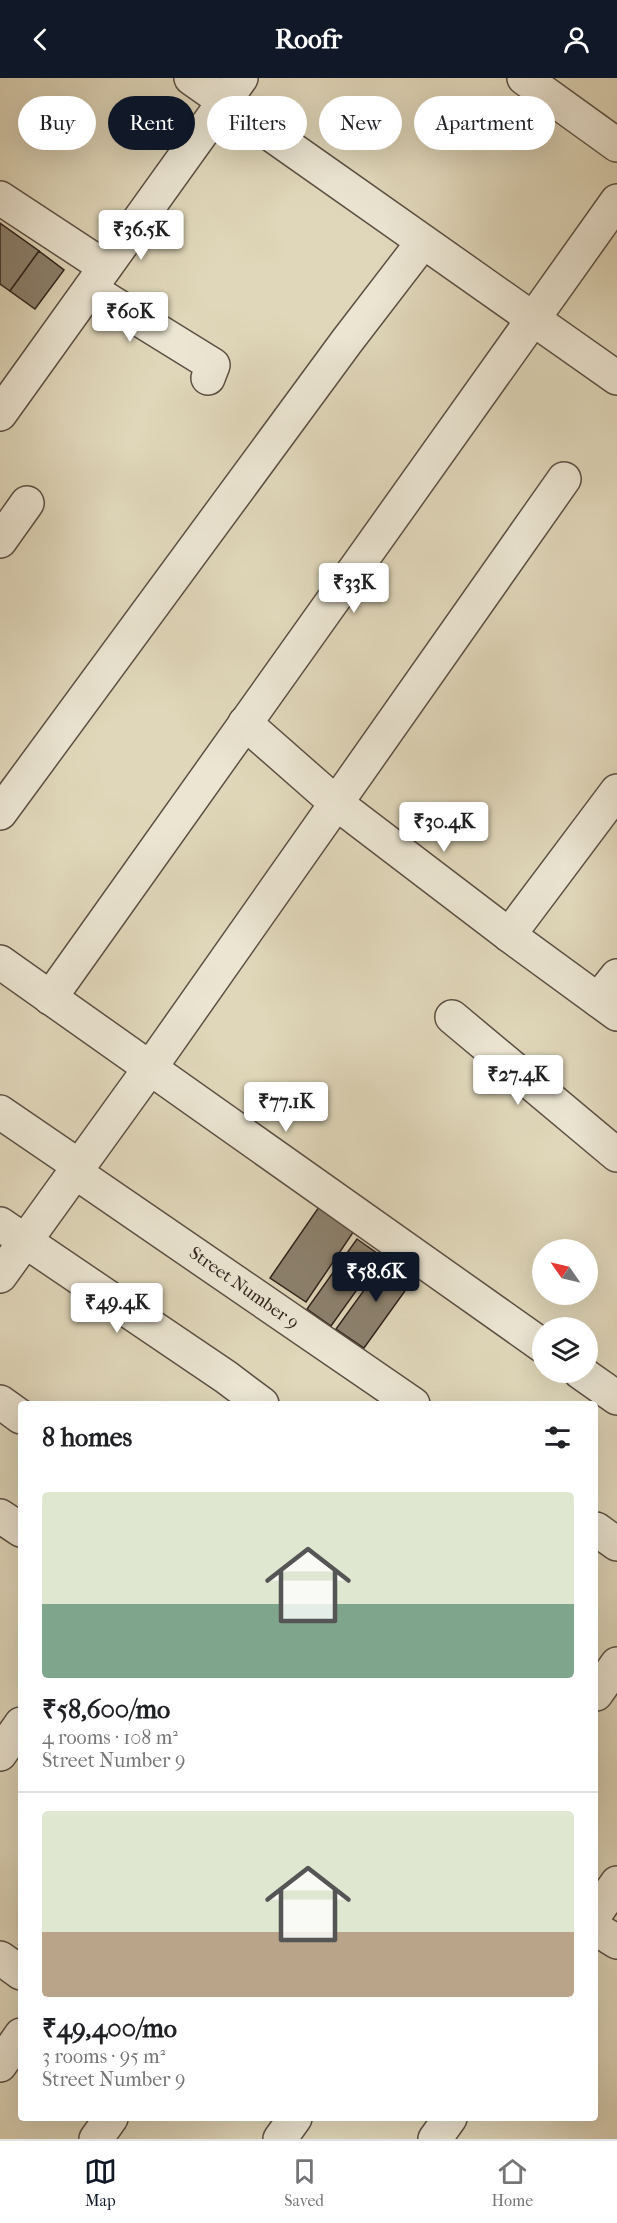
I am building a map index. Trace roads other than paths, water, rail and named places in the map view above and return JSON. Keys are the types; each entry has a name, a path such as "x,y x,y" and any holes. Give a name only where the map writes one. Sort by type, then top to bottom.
{"street":[{"path":"191,78 233,90 423,242 617,378"},
{"path":"533,81 617,145"},
{"path":"0,414 233,90"},
{"path":"0,198 98,278 213,365 208,378"},
{"path":"50,998 533,319 613,213"},
{"path":"0,813 346,341 423,242"},
{"path":"0,1276 13,1232 77,1169 564,479"},
{"path":"0,541 27,503"},
{"path":"245,723 336,803 509,935 611,997"},
{"path":"509,935 617,791"},
{"path":"0,962 532,1338"},
{"path":"452,1017 617,1155"},
{"name":"Street Number 9","path":"0,1112 77,1169 409,1401"},
{"path":"13,1232 258,1401"},
{"path":"596,1383 617,1398"},
{"path":"0,1402 18,1415"},
{"path":"0,1516 18,1528"},
{"path":"598,1530 617,1544"},
{"path":"598,1648 617,1662 598,1691"},
{"path":"0,1754 18,1728"},
{"path":"598,1910 617,1883"},
{"path":"598,1930 617,1942"},
{"path":"0,1958 18,1971"},
{"path":"0,2066 18,2039"},
{"path":"96,2139 109,2121"},
{"path":"280,2139 293,2121"},
{"path":"435,2139 448,2121"}]}
